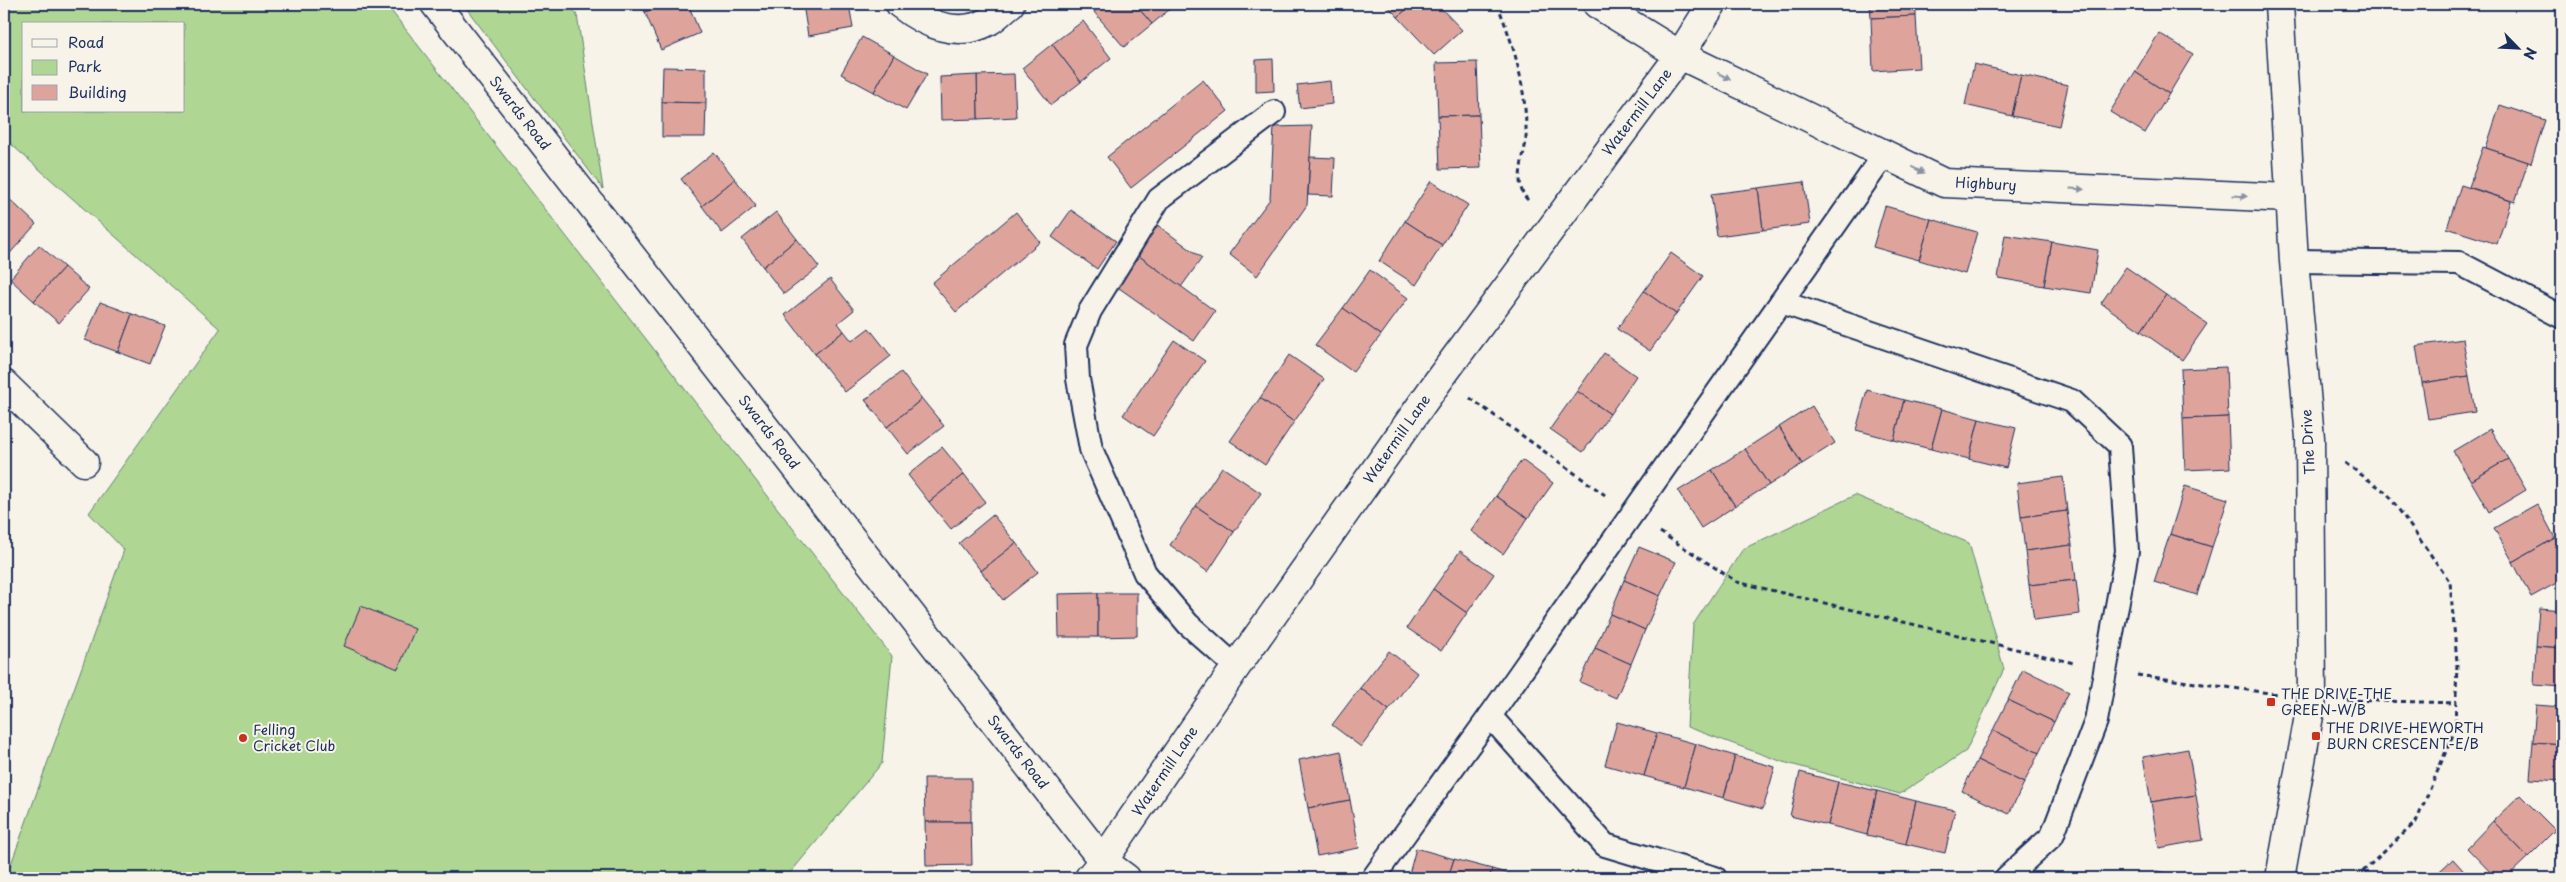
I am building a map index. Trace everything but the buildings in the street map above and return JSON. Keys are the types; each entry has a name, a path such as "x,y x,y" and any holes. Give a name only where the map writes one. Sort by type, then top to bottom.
{"street":[{"name":"Swards Road","path":"435,4 1096,870 1126,878"},
{"path":"900,4 920,20 944,28 964,29 988,22 1010,4"},
{"name":"Highbury","path":"1598,4 1680,55 1944,182 2290,198"},
{"name":"Watermill Lane","path":"1096,870 1236,667 1441,377 1680,55 1712,4"},
{"name":"The Drive","path":"2279,4 2294,261 2310,438 2312,699 2280,878"},
{"path":"4,384 84,462"}],"lane":[{"path":"1236,667 1188,624 1145,573 1091,449 1078,379 1076,345 1090,311 1159,199 1274,112"},
{"path":"1373,878 1490,716 1885,154"},
{"path":"2294,261 2459,263 2562,318"},
{"path":"1781,302 2072,401 2120,446 2127,551 2096,720 2052,836 2006,878"},
{"path":"1490,716 1604,846 1715,878"}],"path":[{"path":"1497,4 1512,42 1526,106 1526,140 1520,183 1522,194 1555,223"},
{"path":"1441,377 1632,514 1737,582 2105,670 2312,699 2456,703"},
{"path":"2310,438 2387,493 2450,582 2457,662 2455,730 2416,822 2356,878"}],"green space":[{"path":"4,4 386,4 892,656 882,763 786,878 6,878 124,550 89,513 220,329 4,138"},
{"path":"463,4 569,4 577,15 603,189"},
{"path":"1855,495 1969,543 2004,669 1966,751 1900,794 1783,762 1687,727 1693,625 1743,549"}],"place":[{"name":"THE DRIVE-THE GREEN-W/B","path":"2271,702"},
{"name":"THE DRIVE-HEWORTH BURN CRESCENT-E/B","path":"2316,736"},
{"name":"Felling Cricket Club","path":"243,738"}]}
